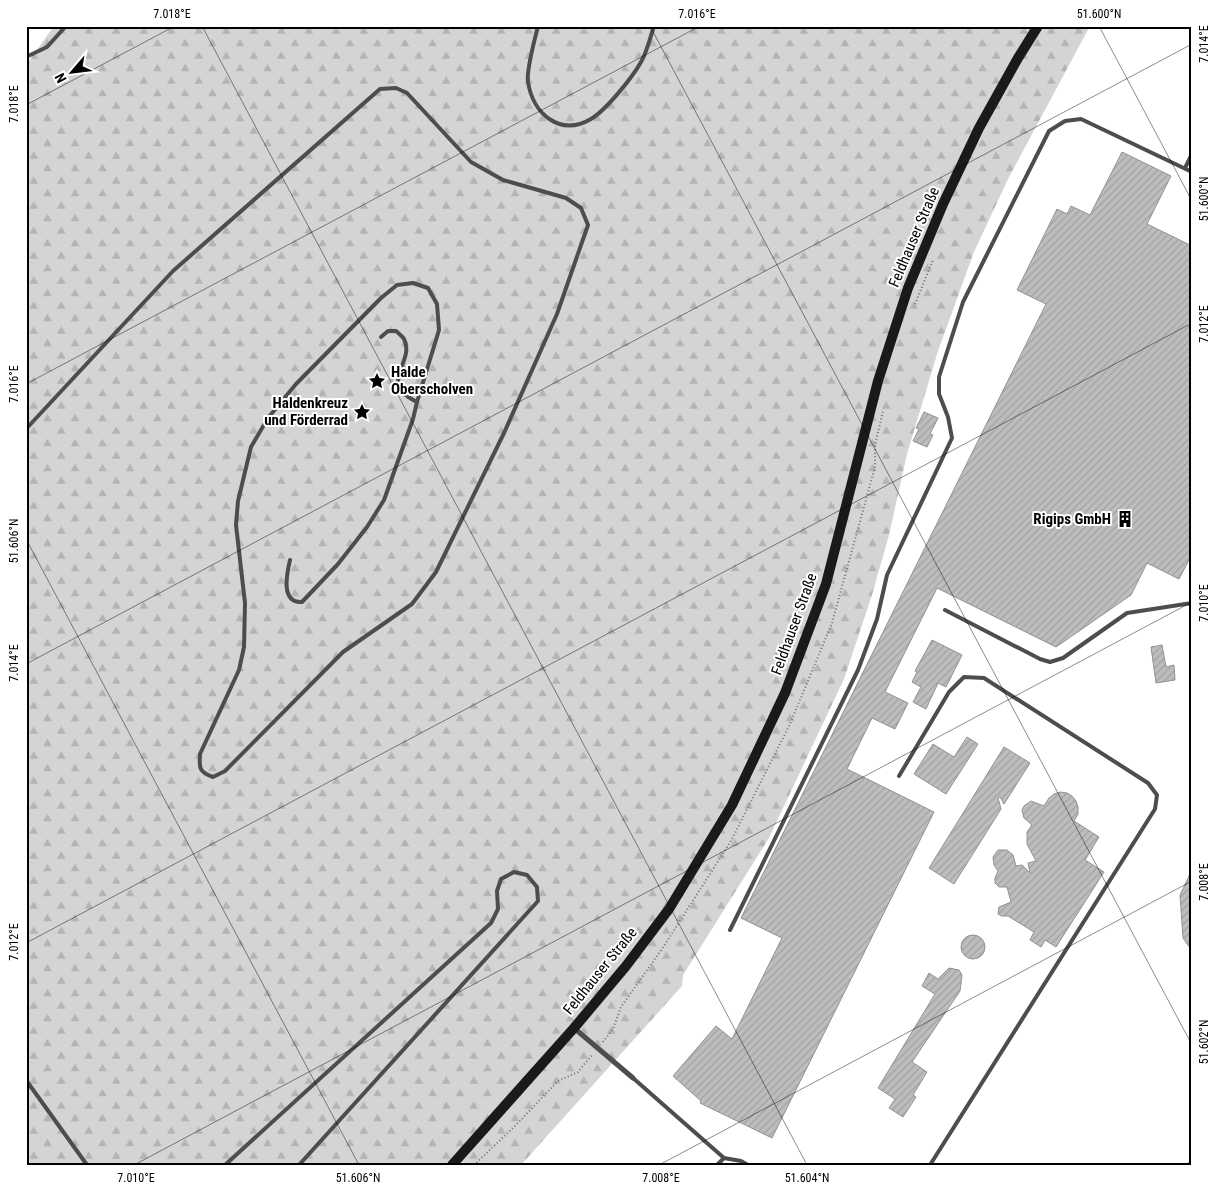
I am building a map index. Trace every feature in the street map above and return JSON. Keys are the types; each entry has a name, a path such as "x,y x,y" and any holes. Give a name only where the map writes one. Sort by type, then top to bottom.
{"street":[{"name":"Feldhauser Straße","path":"452,1165 574,1028 626,966 669,909 732,805 785,693 826,584 878,381 908,288 943,204 979,128 1038,26"},
{"path":"574,1028 632,1078"}],"lane":[{"path":"26,57 47,47 66,26"},
{"path":"538,26 533,43 528,81 533,97 541,111 554,123 572,127 592,119 615,96 642,61 654,26"},
{"path":"26,429 173,271 380,89 396,88 407,93 452,144 471,162 503,180 566,198 581,208 588,225 557,314 504,433 436,572 412,604 343,652 225,771 213,777 204,774 200,766 200,754 239,670 244,647 245,603 236,525 238,501 250,447 268,418 296,384 358,319 397,285 413,283 428,288 437,304 439,330 413,419 384,500 367,527 338,564 302,602 292,599 287,589 286,578 290,560"},
{"path":"730,930 858,670 877,619 887,575 952,438 948,417 939,394 939,377 963,302 1049,131 1065,121 1081,119 1192,172"},
{"path":"1185,168 1192,154"},
{"path":"381,336 388,331 396,331 404,338 406,349 398,380 400,390 417,402"},
{"path":"945,610 1040,659 1050,662 1063,658 1127,613 1192,603"},
{"path":"898,776 950,692 964,677 984,678 1148,783 1157,795 1155,808 930,1165"},
{"path":"225,1165 491,923 498,909 497,891 501,879 514,872 527,874 537,887 538,901 299,1165"},
{"path":"632,1078 724,1158 741,1161 748,1165"},
{"path":"26,1080 88,1165"},
{"path":"717,1165 724,1158"}],"path":[{"path":"474,1165 515,1126"}],"green space":[{"path":"54,26 1090,26 1008,179 974,252 938,351 907,454 889,535 872,595 844,679 769,838 683,975 682,986 521,1165 26,1165 26,65"}],"building":[{"path":"1122,152 1171,176 1147,224 1192,246 1192,554 1179,579 1147,563 1131,595 1056,647 937,588 885,692 908,703 895,729 872,718 847,769 934,812 772,1138 700,1103 701,1101 673,1076 716,1026 732,1039 782,938 741,918 1046,304 1017,290 1057,209 1067,214 1071,206 1090,215"},
{"path":"924,412 938,418 930,434 933,435 927,447 913,441 919,429 916,428"},
{"path":"932,640 962,655 946,687 938,683 926,709 913,702 921,687 912,682 917,672 915,671"},
{"path":"1162,645 1166,667 1174,665 1175,680 1156,683 1151,647"},
{"path":"967,737 978,744 946,794 914,774 933,744 954,757"},
{"path":"1004,747 1030,763 1004,804 1000,797 998,798 1001,809 954,884 929,868"},
{"path":"1060,792 1067,793 1076,801 1078,814 1074,821 1099,837 1085,860 1104,872 1056,947 1045,940 1041,947 1030,940 1034,932 1008,916 998,914 999,907 1011,902 1007,887 999,887 995,883 998,871 994,865 993,857 998,850 1007,850 1013,855 1016,866 1022,865 1030,873 1028,863 1036,861 1027,844 1027,832 1032,825 1024,818 1022,810 1031,801 1044,806 1049,798"},
{"path":"1192,870 1192,951 1183,938 1180,895"},
{"path":"968,935 978,935 985,942 985,952 978,959 968,959 961,952 961,942"},
{"path":"949,968 959,970 962,975 960,991 912,1062 927,1072 913,1095 916,1097 903,1117 889,1108 895,1099 878,1088 935,994 922,986 929,973 938,979"}],"place":[{"name":"Halde Oberscholven","path":"377,381"},
{"name":"Haldenkreuz und Förderrad","path":"362,412"},
{"name":"Rigips GmbH","path":"1125,519"}]}
